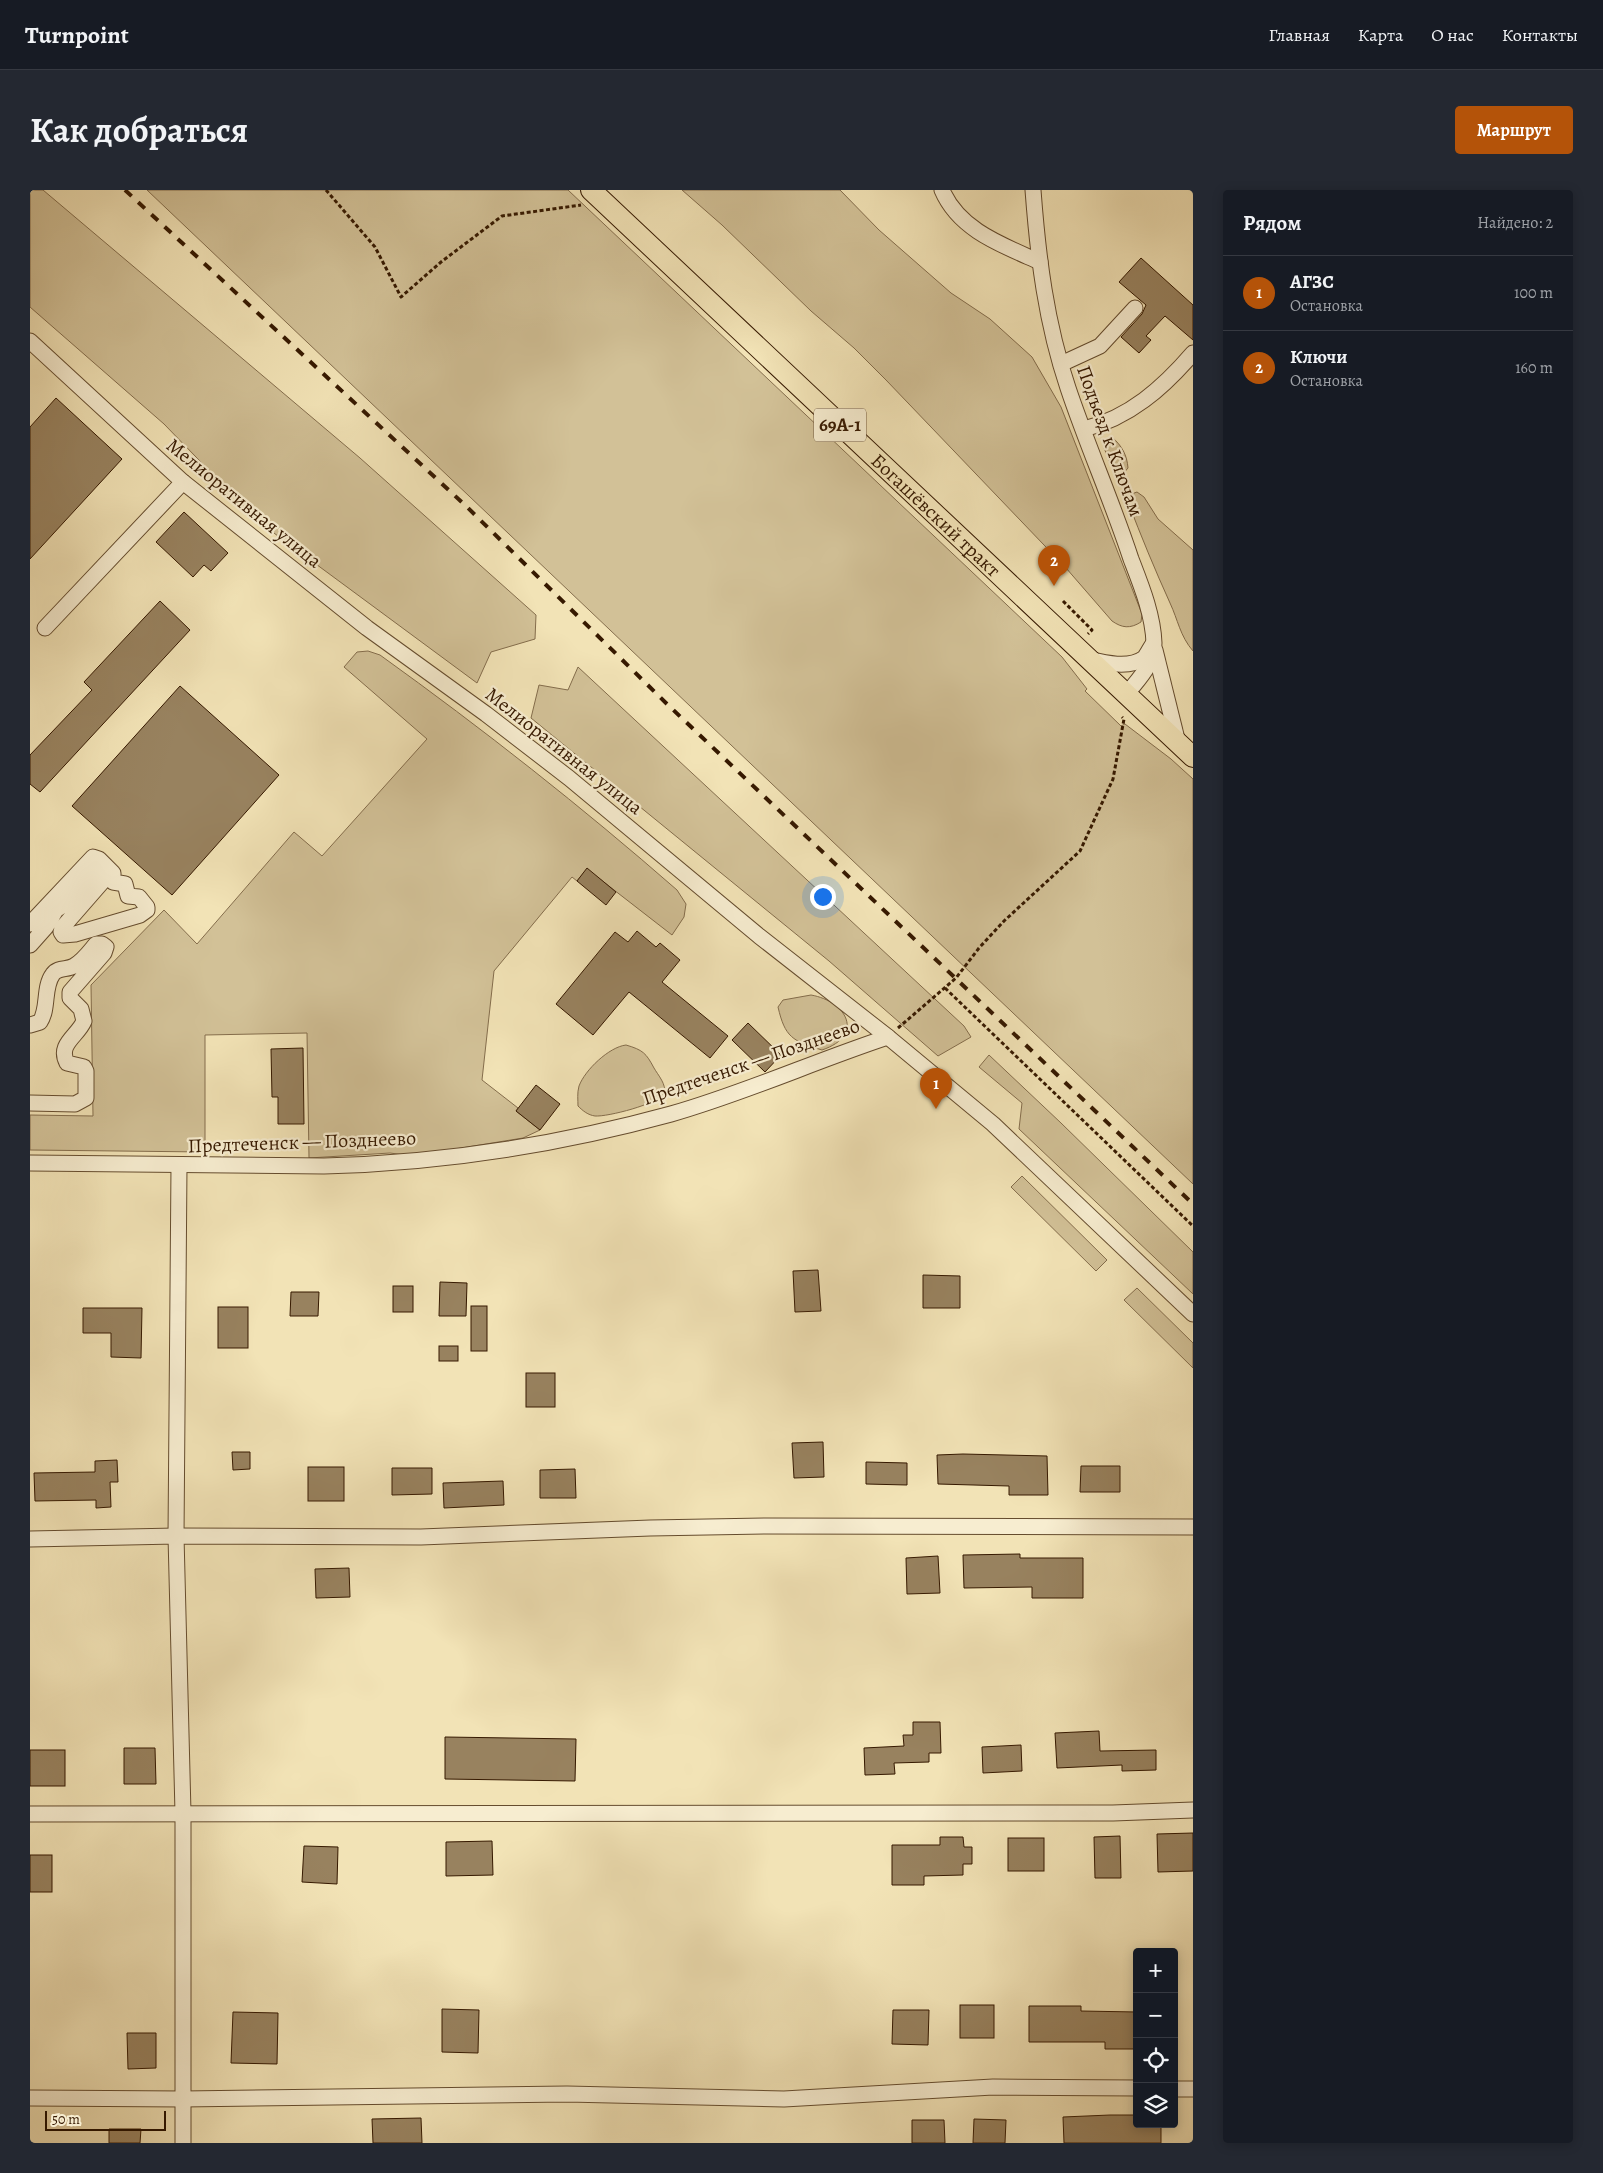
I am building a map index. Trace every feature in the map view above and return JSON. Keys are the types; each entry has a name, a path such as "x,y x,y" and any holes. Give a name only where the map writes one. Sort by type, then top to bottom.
{"main road":[{"name":"Богашёвский тракт","path":"597,196 1193,757"}],"street":[{"path":"942,190 948,204 972,228 1040,262"},
{"name":"Подъезд к Ключам","path":"1033,190 1045,301 1061,364 1142,590 1154,643 1151,664 1126,695"},
{"path":"1061,364 1100,346 1135,308"},
{"name":"Мелиоративная улица","path":"30,341 183,482 367,628 486,714 569,778 759,936 888,1037 992,1124 1193,1314"},
{"path":"1084,429 1102,424 1134,407 1169,382 1193,353"},
{"path":"45,628 183,482"},
{"path":"1088,659 1108,664 1125,664 1143,658 1154,643"},
{"path":"1154,643 1178,743"},
{"path":"30,924 93,857 99,859 113,873 113,882 126,884 128,896 138,897 148,908 140,914 75,934 63,935 61,932 65,924 103,881 104,873 98,871 71,900 56,910 46,927 30,944"},
{"path":"30,1025 40,1022 44,1016 50,979 54,972 58,969 73,967 96,944 102,944 106,947 104,953 70,992 70,998 84,1015 84,1021 64,1048 64,1058 66,1063 70,1065 84,1067 86,1071 86,1098 82,1102 75,1104 30,1103"},
{"name":"Предтеченск — Позднеево","path":"30,1163 179,1166 370,1165 461,1156 559,1140 670,1114 706,1103 888,1037"},
{"path":"179,1166 176,1536 183,1813 183,2143"},
{"path":"30,1539 176,1536 421,1537 650,1528 764,1526 1193,1528"},
{"path":"30,1814 1103,1814 1193,1810"},
{"path":"30,2098 183,2099 567,2094 784,2098 993,2087 1133,2088"},
{"path":"1178,2089 1193,2089"}],"path":[{"path":"326,190 375,247 401,297 441,262 502,216 597,196"},
{"path":"1063,601 1092,630 1086,636"},
{"path":"888,1037 956,978 979,948 1004,921 1080,851 1113,780 1124,720"},
{"path":"945,988 1193,1226"}],"shaded area":[{"path":"30,190 43,190 360,458 536,615 535,639 491,652 477,683 259,522 164,424 30,307"},
{"path":"147,190 568,190 1062,657 1087,689 1085,691 1121,726 1125,724 1171,759 1193,779 1193,1184"},
{"path":"682,190 840,190 879,230 951,293 990,319 1032,357 1061,407 1142,614 1141,622 1126,627 1112,621 1066,568 886,380 722,225"},
{"path":"1112,437 1119,444 1125,455 1128,468 1122,475 1115,474 1104,448 1104,440"},
{"path":"1137,492 1144,497 1158,519 1193,550 1193,651 1182,634 1128,502 1129,495"},
{"path":"368,651 380,655 532,769 677,890 686,904 684,917 672,935 587,869 577,881 572,877 494,971 482,1080 518,1108 516,1111 540,1130 523,1138 412,1156 390,1153 309,1158 307,1033 205,1035 205,1152 30,1150 30,1115 93,1116 91,985 164,910 197,944 294,832 322,856 427,739 344,667 357,652"},
{"path":"578,667 964,1026 971,1037 938,1056 829,961 531,718 539,685 568,690"},
{"path":"811,995 823,998 834,1004 846,1019 847,1028 844,1036 836,1044 822,1050 803,1044 791,1036 784,1025 778,1007 783,1000"},
{"path":"626,1045 646,1055 663,1083 664,1093 653,1101 621,1112 601,1116 590,1115 578,1106 578,1089 582,1080 598,1060 612,1050"},
{"path":"989,1055 1193,1252 1193,1294 1019,1129 1022,1103 979,1067"},
{"path":"1022,1176 1107,1260 1096,1271 1011,1187"},
{"path":"1137,1288 1193,1343 1193,1368 1124,1300"}],"building":[{"path":"1141,258 1193,305 1193,340 1165,316 1146,336 1151,340 1139,353 1121,337 1142,314 1146,305 1119,282"},
{"path":"56,398 122,459 30,559 30,427"},
{"path":"184,512 228,553 211,571 204,565 193,577 156,542"},
{"path":"160,601 190,630 40,792 30,784 30,755 92,690 84,682"},
{"path":"180,686 279,775 172,895 72,806"},
{"path":"587,868 616,892 606,905 577,881"},
{"path":"637,931 656,947 660,943 680,960 662,982 728,1036 710,1058 629,992 593,1035 556,1004 615,932 628,942"},
{"path":"748,1023 781,1055 765,1072 732,1040"},
{"path":"303,1048 304,1124 278,1124 278,1097 272,1097 271,1049"},
{"path":"536,1085 560,1104 540,1130 516,1111"},
{"path":"818,1270 821,1311 795,1312 793,1271"},
{"path":"923,1275 960,1276 960,1308 923,1308"},
{"path":"440,1282 467,1283 466,1316 439,1316"},
{"path":"393,1286 413,1286 413,1312 393,1312"},
{"path":"291,1292 319,1292 318,1316 290,1316"},
{"path":"471,1306 487,1306 487,1351 471,1351"},
{"path":"218,1307 248,1307 248,1348 218,1348"},
{"path":"83,1308 142,1308 141,1358 111,1357 111,1333 83,1333"},
{"path":"439,1346 458,1346 458,1361 439,1361"},
{"path":"526,1373 555,1373 555,1407 526,1407"},
{"path":"823,1442 824,1477 794,1478 792,1443"},
{"path":"232,1452 250,1452 250,1469 233,1470"},
{"path":"937,1455 1047,1456 1048,1495 1009,1495 1009,1486 938,1484"},
{"path":"117,1460 118,1482 110,1482 111,1507 96,1508 96,1500 35,1501 34,1473 95,1472 95,1461"},
{"path":"866,1462 907,1463 907,1485 866,1484"},
{"path":"1081,1466 1120,1466 1120,1492 1080,1492"},
{"path":"308,1467 344,1467 344,1501 308,1501"},
{"path":"392,1468 432,1468 432,1494 392,1495"},
{"path":"575,1469 576,1498 540,1498 540,1470"},
{"path":"503,1481 504,1505 444,1508 443,1483"},
{"path":"1020,1554 1020,1558 1083,1558 1083,1598 1032,1598 1032,1587 964,1588 963,1555"},
{"path":"938,1556 940,1593 907,1594 906,1558"},
{"path":"349,1568 350,1597 316,1598 315,1569"},
{"path":"913,1722 940,1722 941,1753 929,1753 929,1762 894,1763 895,1774 865,1775 864,1748 904,1746 903,1735 913,1735"},
{"path":"1099,1731 1100,1751 1156,1750 1156,1770 1122,1771 1122,1765 1057,1768 1055,1733"},
{"path":"445,1737 576,1739 575,1781 445,1779"},
{"path":"1021,1745 1022,1771 983,1773 982,1747"},
{"path":"124,1748 155,1748 156,1784 124,1784"},
{"path":"30,1750 65,1750 65,1786 30,1786"},
{"path":"1193,1833 1193,1871 1158,1872 1157,1834"},
{"path":"1120,1836 1121,1878 1095,1878 1094,1837"},
{"path":"940,1837 963,1837 964,1847 972,1847 972,1864 963,1864 963,1875 924,1876 924,1885 892,1885 892,1845 940,1845"},
{"path":"1008,1838 1044,1838 1044,1871 1008,1871"},
{"path":"492,1841 493,1875 446,1876 446,1842"},
{"path":"304,1846 338,1847 337,1884 302,1882"},
{"path":"30,1855 52,1855 52,1892 30,1892"},
{"path":"960,2005 994,2005 994,2038 960,2038"},
{"path":"1029,2006 1081,2006 1081,2011 1133,2012 1133,2049 1105,2049 1105,2042 1029,2042"},
{"path":"442,2009 479,2010 478,2053 442,2052"},
{"path":"893,2010 929,2010 928,2045 892,2044"},
{"path":"233,2012 278,2013 277,2064 231,2063"},
{"path":"127,2033 156,2033 156,2068 128,2069"},
{"path":"1133,2115 1133,2128 1161,2128 1161,2143 1064,2143 1063,2117"},
{"path":"421,2118 422,2143 373,2143 372,2119"},
{"path":"974,2119 1006,2120 1005,2143 973,2143"},
{"path":"912,2120 944,2120 945,2143 912,2143"},
{"path":"109,2129 141,2129 140,2143 109,2143"}],"railway":[{"path":"125,190 467,507 667,704 1193,1204"}],"place":[{"name":"Ключи","path":"1054,586"},
{"name":"АГЗС","path":"936,1109"}]}
